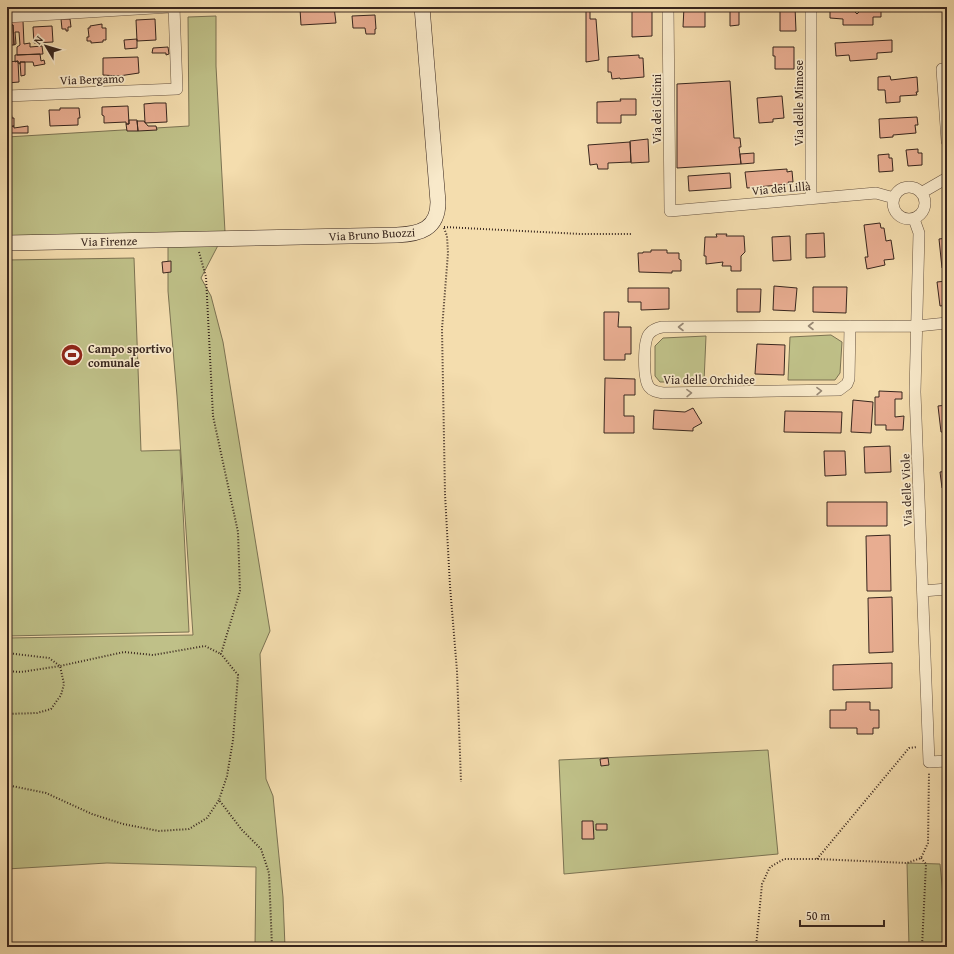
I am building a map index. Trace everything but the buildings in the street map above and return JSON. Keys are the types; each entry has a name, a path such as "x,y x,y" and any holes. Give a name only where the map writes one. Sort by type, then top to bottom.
{"street":[{"path":"7,17 170,7"},
{"name":"Via Bergamo","path":"7,96 178,89 174,7"},
{"name":"Via Bruno Buozzi","path":"211,239 409,234 421,232 430,224 437,214 438,202 422,7"},
{"name":"Via dei Glicini","path":"668,7 670,210"},
{"name":"Via delle Mimose","path":"811,198 812,7"},
{"path":"942,69 947,141"},
{"path":"921,193 947,178"},
{"path":"909,187 921,193 924,198 924,208 922,213 914,219 899,216 894,208 894,198 900,190 909,187"},
{"name":"Via dei Lillà","path":"670,210 876,193 894,198"},
{"name":"Via delle Viole","path":"914,219 918,233 915,392 929,762"},
{"name":"Via Firenze","path":"7,243 211,239"},
{"name":"Via delle Orchidee","path":"850,326 849,379 847,384 839,390 663,393 653,390 646,382 646,339 652,331 657,328 850,326 917,326 947,323"},
{"path":"922,591 947,589"},
{"path":"929,762 947,761"}],"path":[{"path":"461,782 457,670 450,586 445,494 442,329 448,253 447,236 443,227 581,234 632,234"},
{"path":"194,239 206,277 213,416 238,532 240,591 221,654"},
{"path":"7,671 21,672 60,666 124,652 153,655 205,646 221,654 238,675 233,740 227,776 219,800 207,818 189,829 159,831 123,824 92,814 46,794 7,785"},
{"path":"7,653 50,658 60,666 64,684 61,695 51,709 36,713 7,714"},
{"path":"817,859 909,748 928,746"},
{"path":"756,947 762,884 770,867 784,859 907,863 921,858 928,843 929,762"},
{"path":"219,800 242,830 261,849 269,873 272,947"},
{"path":"921,858 926,864 922,947"}],"green space":[{"path":"216,16 216,66 225,232 201,278 211,296 223,342 270,631 260,654 266,779 273,796 283,897 285,947 255,947 256,867 107,863 7,869 7,638 193,635 177,396 168,291 168,233 7,237 7,137 189,126 188,17"},
{"name":"Campo sportivo comunale","path":"134,258 141,451 180,450 189,632 7,636 7,260"},
{"path":"831,335 842,342 840,373 835,380 788,380 790,337"},
{"path":"706,336 704,382 660,382 655,376 655,346 663,338"},
{"path":"768,750 778,854 564,874 559,760"},
{"path":"907,863 940,864 944,905 947,905 947,947 909,947"}],"place":[{"name":"Campo sportivo comunale","path":"72,355"}]}
